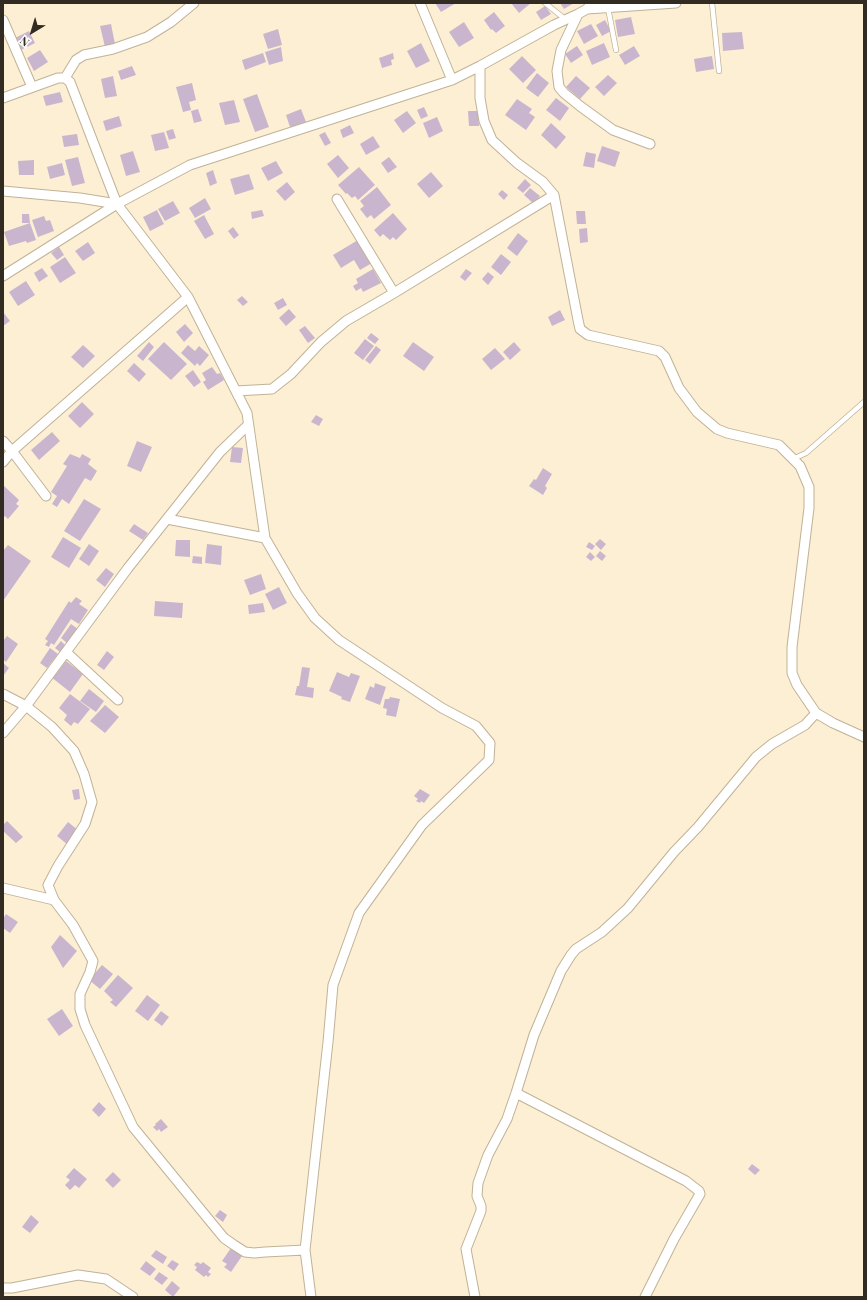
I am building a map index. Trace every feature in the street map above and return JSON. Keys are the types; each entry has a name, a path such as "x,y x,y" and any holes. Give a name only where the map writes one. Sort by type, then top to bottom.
{"street":[{"path":"65,78 76,60 84,55 113,49 147,37 171,22 194,3"},
{"path":"420,3 452,80"},
{"path":"3,276 117,204 190,165 452,80 578,14 589,6 608,8 676,3"},
{"path":"578,14 561,50 557,71 558,87 564,94 613,130 650,144"},
{"path":"3,20 32,87"},
{"path":"480,66 480,98 484,121 492,140 517,163 543,182 554,195 580,329 588,335 659,351 665,357 679,388 697,412 718,429 727,433 778,445 800,466 808,487 809,508 792,647 792,674 797,685 816,713 833,723 864,737"},
{"path":"3,98 58,78 65,78 70,82 117,204 188,297 247,413 265,538 297,593 315,618 339,640 442,708 476,726 490,744 489,760 422,825 359,913 333,985 305,1250 311,1297"},
{"path":"3,190 80,198 117,204"},
{"path":"236,391 272,389 291,374 321,342 346,321 554,195"},
{"path":"337,199 394,293"},
{"path":"3,462 12,451 188,297"},
{"path":"3,733 26,706 128,568 220,452 248,425"},
{"path":"3,441 46,496"},
{"path":"167,519 265,538"},
{"path":"66,652 118,700"},
{"path":"3,694 26,706 52,727 74,751 84,774 92,802 85,824 58,866 48,885 54,900 73,924 93,961 90,972 80,994 80,1010 85,1025 133,1127 224,1238 245,1252 254,1254 305,1250"},
{"path":"475,1297 466,1249 481,1211 481,1206 477,1196 478,1183 488,1155 507,1119 534,1035 561,971 576,949 602,932 628,908 756,757 772,744 805,725 816,713"},
{"path":"3,888 54,900"},
{"path":"516,1093 686,1181 699,1191 700,1194 674,1239 645,1297"},
{"path":"3,1288 12,1288 78,1275 106,1279 133,1297"}],"lane":[{"path":"545,3 566,19"},
{"path":"712,3 719,71"},
{"path":"608,8 616,50"},
{"path":"793,459 806,453 864,402"}],"building":[{"path":"435,3 456,3 441,12"},
{"path":"511,3 531,3 519,13"},
{"path":"560,3 574,3 564,9"},
{"path":"545,6 551,14 541,20 536,12"},
{"path":"494,12 505,26 496,33 492,29 491,30 484,20"},
{"path":"631,17 635,34 618,37 615,20"},
{"path":"605,20 611,31 602,36 596,25"},
{"path":"464,22 474,38 459,47 449,32"},
{"path":"111,24 115,44 105,47 100,26"},
{"path":"591,24 598,36 584,44 577,31"},
{"path":"278,29 282,45 268,49 263,34"},
{"path":"29,31 35,43 21,50 15,38"},
{"path":"742,32 744,49 723,51 722,33"},
{"path":"421,43 430,61 416,68 407,51"},
{"path":"604,43 610,57 592,65 586,51"},
{"path":"577,46 583,55 571,63 565,54"},
{"path":"634,46 640,56 625,65 619,55"},
{"path":"281,47 283,61 269,65 265,52"},
{"path":"40,50 48,62 34,71 27,58"},
{"path":"263,53 266,62 245,70 242,60"},
{"path":"393,53 394,59 391,60 392,65 382,68 379,58"},
{"path":"522,56 536,70 523,83 509,69"},
{"path":"712,56 714,69 696,72 694,59"},
{"path":"132,66 136,75 121,80 118,71"},
{"path":"537,73 549,83 538,97 526,88"},
{"path":"608,75 617,83 604,96 595,87"},
{"path":"113,76 117,96 105,98 101,79"},
{"path":"576,76 590,88 580,99 566,87"},
{"path":"192,83 196,100 189,102 191,110 183,112 176,87"},
{"path":"60,92 63,102 46,106 43,96"},
{"path":"257,94 269,127 255,132 243,99"},
{"path":"556,98 569,108 560,121 546,110"},
{"path":"517,99 532,109 529,113 535,117 526,130 505,115"},
{"path":"234,100 240,122 225,125 219,103"},
{"path":"424,107 428,116 421,119 417,110"},
{"path":"198,109 202,121 194,123 191,111"},
{"path":"301,109 306,122 290,127 286,115"},
{"path":"407,111 416,123 403,133 394,120"},
{"path":"468,111 478,111 479,126 469,126"},
{"path":"119,116 122,126 106,131 103,121"},
{"path":"437,117 443,131 429,138 423,123"},
{"path":"551,123 566,137 556,149 541,135"},
{"path":"350,125 354,133 343,138 340,130"},
{"path":"173,129 176,138 169,140 166,131"},
{"path":"164,132 169,148 155,151 151,135"},
{"path":"325,132 331,143 325,146 319,135"},
{"path":"77,134 79,145 64,147 62,136"},
{"path":"373,136 380,147 366,155 360,144"},
{"path":"602,146 620,152 615,167 597,161"},
{"path":"133,151 140,172 126,176 120,155"},
{"path":"586,152 596,154 594,168 583,166"},
{"path":"338,155 349,168 338,178 327,164"},
{"path":"78,157 85,183 72,186 65,160"},
{"path":"389,157 397,167 388,173 381,163"},
{"path":"34,160 34,175 19,175 18,161"},
{"path":"276,161 283,173 268,181 261,168"},
{"path":"62,163 65,175 50,179 47,167"},
{"path":"359,167 375,185 358,200 355,196 352,198 347,193 346,194 338,185"},
{"path":"213,170 217,183 210,186 206,173"},
{"path":"431,172 443,186 429,198 417,184"},
{"path":"249,174 254,189 235,195 230,179"},
{"path":"525,179 531,185 523,193 517,188"},
{"path":"287,182 295,192 285,201 276,191"},
{"path":"377,187 391,205 374,219 371,215 367,218 360,209 364,206 360,201"},
{"path":"530,188 540,196 534,204 524,195"},
{"path":"502,190 508,195 504,200 498,194"},
{"path":"205,198 211,209 195,218 189,208"},
{"path":"173,201 180,213 165,221 158,209"},
{"path":"157,210 164,224 150,231 143,217"},
{"path":"262,210 264,216 252,219 251,212"},
{"path":"576,211 585,211 586,224 577,224"},
{"path":"393,213 407,229 396,240 393,237 390,240 383,234 380,237 374,230"},
{"path":"22,214 29,214 30,223 22,223"},
{"path":"204,215 214,234 205,239 194,221"},
{"path":"44,216 46,221 50,220 54,231 38,237 32,220"},
{"path":"30,223 36,240 9,246 4,232"},
{"path":"233,227 239,235 234,239 228,231"},
{"path":"587,228 588,242 580,243 579,229"},
{"path":"518,233 528,241 517,256 507,248"},
{"path":"358,240 372,263 360,270 354,260 341,268 333,255"},
{"path":"88,242 95,253 83,261 75,251"},
{"path":"59,247 64,255 57,260 51,253"},
{"path":"501,254 511,262 501,275 491,267"},
{"path":"65,257 76,273 60,283 50,267"},
{"path":"42,268 48,276 39,282 34,273"},
{"path":"373,269 381,283 363,292 361,288 356,291 353,286 358,283 356,279"},
{"path":"466,269 472,273 465,281 460,277"},
{"path":"488,272 494,277 488,285 482,279"},
{"path":"26,281 35,295 18,306 9,292"},
{"path":"242,296 248,302 243,306 237,300"},
{"path":"283,298 287,305 278,310 274,303"},
{"path":"289,309 296,317 286,326 279,318"},
{"path":"560,310 565,320 552,326 548,317"},
{"path":"3,312 10,321 3,326"},
{"path":"185,324 193,333 184,342 176,332"},
{"path":"305,326 315,338 308,343 299,330"},
{"path":"371,333 379,339 375,344 367,338"},
{"path":"365,339 374,346 363,360 354,353"},
{"path":"149,342 154,347 143,361 137,356"},
{"path":"164,342 187,364 171,380 148,359"},
{"path":"413,342 434,357 424,371 403,356"},
{"path":"514,342 521,350 510,360 503,352"},
{"path":"83,345 95,356 83,368 71,357"},
{"path":"188,345 195,351 199,346 209,355 200,366 197,363 195,366 181,353"},
{"path":"376,346 381,350 370,364 365,360"},
{"path":"495,348 505,359 491,370 482,359"},
{"path":"134,363 146,374 139,382 127,371"},
{"path":"212,367 217,374 220,373 224,380 208,390 203,382 206,380 202,373"},
{"path":"193,370 201,382 194,387 185,376"},
{"path":"82,402 94,414 80,428 68,416"},
{"path":"316,415 323,419 319,426 311,422"},
{"path":"52,432 60,441 39,460 31,450"},
{"path":"137,441 152,447 141,472 127,466"},
{"path":"232,447 243,448 241,463 230,462"},
{"path":"70,454 80,458 82,454 91,459 88,464 97,471 91,481 85,478 69,504 62,499 57,507 52,504 57,496 51,492 67,466 63,464"},
{"path":"543,468 552,474 545,486 547,488 543,495 529,486 534,479 536,480"},
{"path":"3,485 19,500 16,504 19,506 8,519 5,516 3,518"},
{"path":"84,499 101,509 80,541 64,531"},
{"path":"134,524 148,533 143,540 129,531"},
{"path":"63,537 81,548 69,568 51,557"},
{"path":"600,539 606,544 601,550 595,544"},
{"path":"176,540 190,540 190,557 175,556"},
{"path":"589,542 595,546 592,550 586,547"},
{"path":"89,544 99,551 89,566 79,559"},
{"path":"207,544 222,546 221,565 205,563"},
{"path":"8,545 31,561 3,601 3,551"},
{"path":"600,551 606,556 602,561 596,556"},
{"path":"590,552 595,557 591,561 586,557"},
{"path":"193,556 202,557 202,564 192,563"},
{"path":"106,568 114,574 105,587 96,580"},
{"path":"261,574 266,589 250,595 244,580"},
{"path":"279,587 287,603 273,610 265,594"},
{"path":"76,597 82,601 79,604 88,610 79,624 71,619 54,645 51,643 49,647 45,645 48,641 45,639 69,601 71,603"},
{"path":"155,601 183,603 182,618 154,616"},
{"path":"263,603 265,612 249,614 248,605"},
{"path":"71,624 78,629 67,643 61,638"},
{"path":"7,636 18,644 6,662 3,659 3,641"},
{"path":"61,641 65,645 60,652 55,648"},
{"path":"50,648 58,654 47,668 40,663"},
{"path":"107,651 114,657 104,670 97,665"},
{"path":"66,661 83,674 70,692 51,677"},
{"path":"3,663 9,668 3,676"},
{"path":"302,667 310,668 307,687 314,688 313,698 295,695 297,686 299,686"},
{"path":"337,672 349,677 351,673 360,676 350,702 341,699 342,697 329,691"},
{"path":"375,683 386,687 380,705 365,699 370,686 374,688"},
{"path":"89,689 104,701 96,712 80,701"},
{"path":"70,694 90,709 78,724 74,722 71,726 64,720 67,715 59,708"},
{"path":"390,697 400,699 396,717 386,715 387,709 383,708 385,699 389,699"},
{"path":"105,705 119,717 105,733 90,721"},
{"path":"79,789 80,799 74,800 72,790"},
{"path":"420,789 430,795 424,803 421,801 420,803 416,801 418,799 414,796"},
{"path":"7,821 23,837 16,843 3,831 3,825"},
{"path":"68,822 79,831 68,845 57,836"},
{"path":"6,914 18,922 10,933 3,928 3,919"},
{"path":"60,935 77,951 63,968 51,947"},
{"path":"102,965 113,974 100,989 89,980"},
{"path":"118,975 133,988 116,1007 110,1002 113,1000 104,991"},
{"path":"147,995 160,1005 148,1021 135,1011"},
{"path":"62,1009 73,1026 59,1036 47,1019"},
{"path":"161,1011 169,1017 162,1026 154,1020"},
{"path":"99,1102 106,1109 99,1117 92,1110"},
{"path":"161,1119 168,1127 161,1132 159,1129 157,1131 153,1127"},
{"path":"752,1164 760,1170 755,1175 748,1169"},
{"path":"74,1168 87,1179 79,1188 75,1185 70,1190 65,1185 70,1180 66,1177"},
{"path":"113,1172 121,1180 113,1188 105,1180"},
{"path":"220,1210 227,1215 223,1222 215,1216"},
{"path":"31,1215 39,1222 30,1233 22,1227"},
{"path":"231,1248 242,1256 231,1272 224,1267 227,1264 222,1261"},
{"path":"156,1250 167,1257 163,1264 151,1256"},
{"path":"172,1260 179,1264 174,1271 167,1266"},
{"path":"146,1261 156,1269 150,1276 140,1269"},
{"path":"197,1262 201,1264 203,1262 211,1268 208,1272 211,1274 208,1277 206,1275 204,1277 195,1270 197,1267 194,1265"},
{"path":"159,1272 168,1278 162,1285 154,1279"},
{"path":"172,1281 180,1288 173,1297 165,1290"}]}
